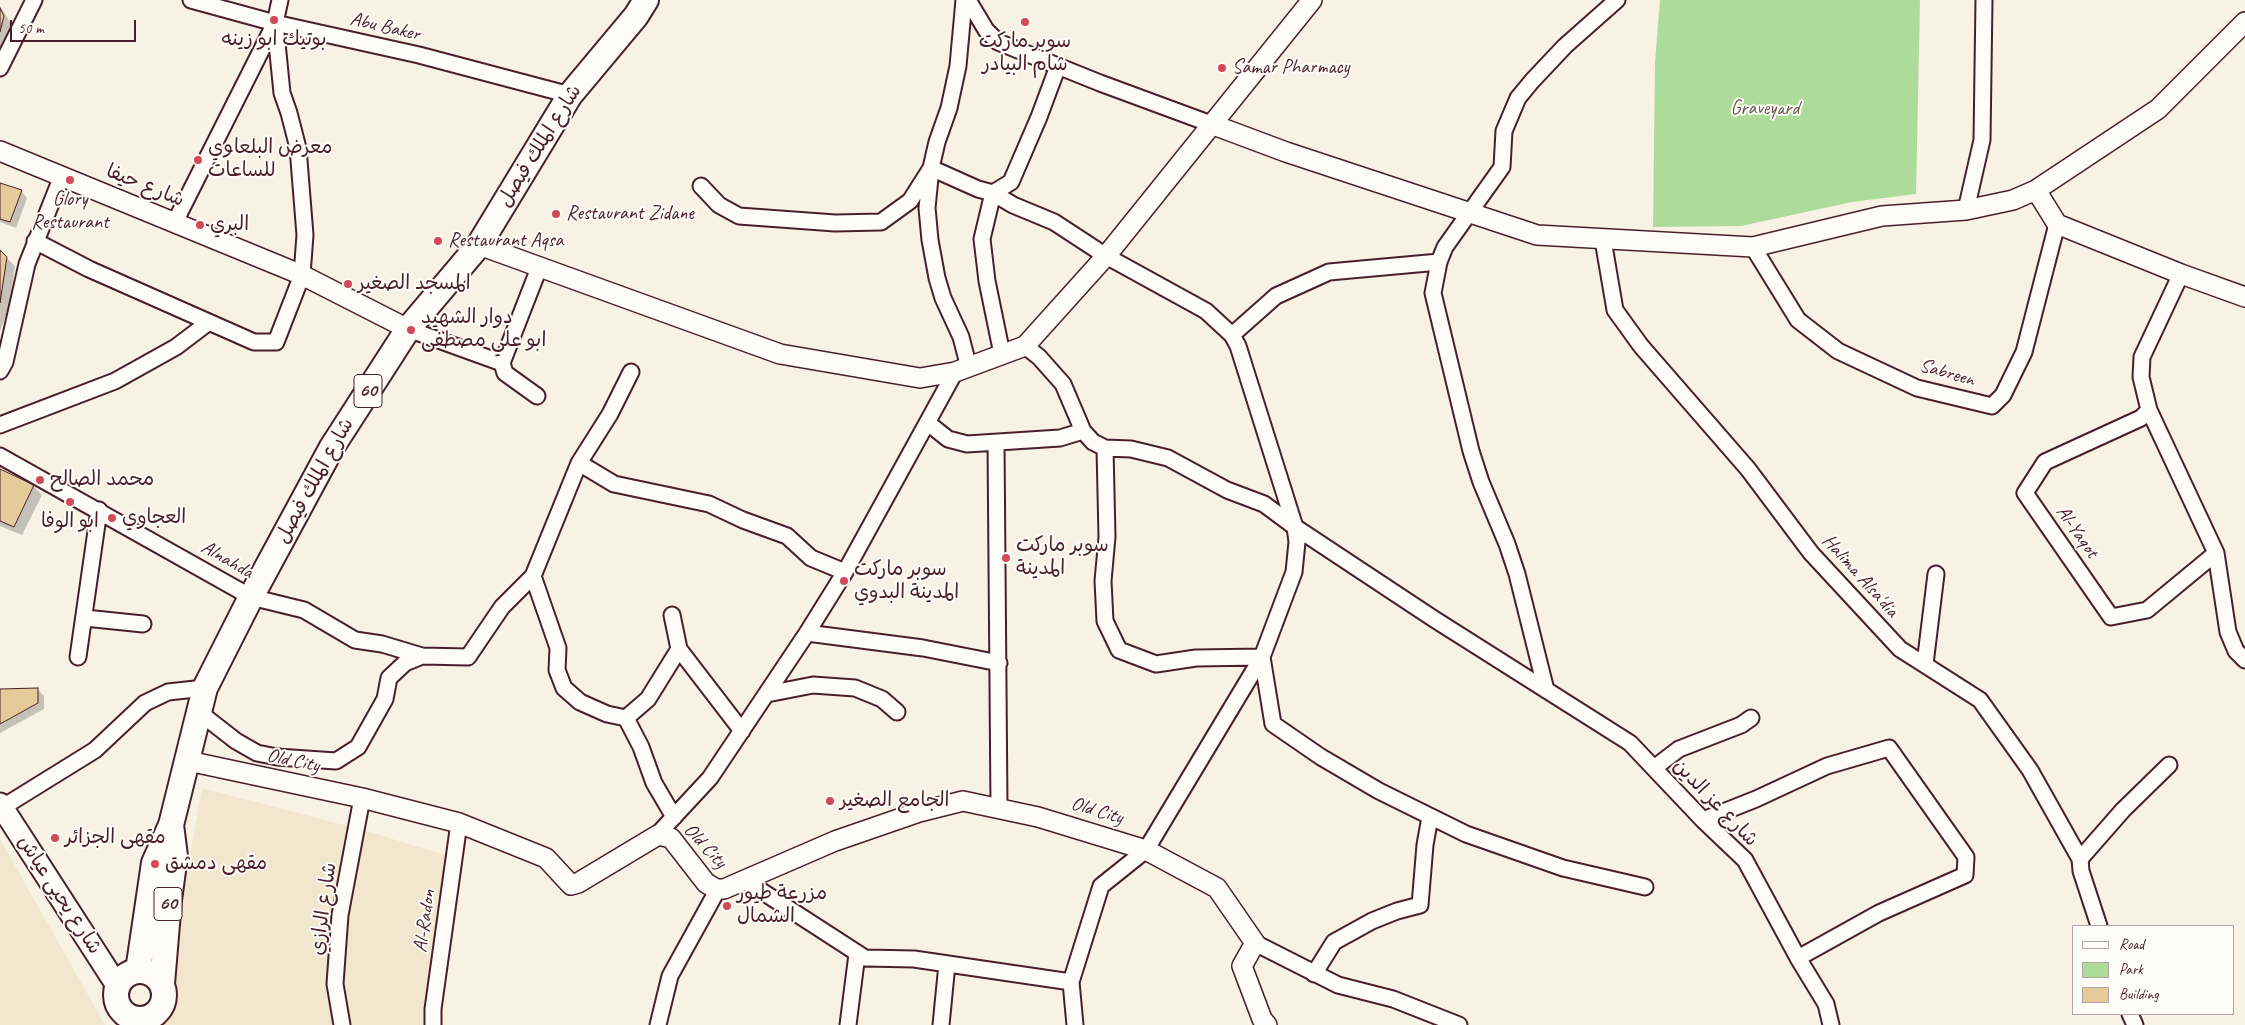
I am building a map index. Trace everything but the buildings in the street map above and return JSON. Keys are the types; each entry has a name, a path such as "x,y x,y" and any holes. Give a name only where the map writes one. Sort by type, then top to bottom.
{"main road":[{"name":"شارع الملك فيصل","path":"171,825 205,688 251,597 332,447 408,328 479,245 570,95 636,16 646,0"},
{"name":"شارع يحيى عياش","path":"1,808 118,987"},
{"name":"60","path":"138,971 154,863 171,825"},
{"name":"60","path":"160,1005 169,900 175,856 171,825"},
{"path":"138,971 150,973 160,1005 150,1016 127,1020 118,1002 118,987 128,974 138,971"}],"street":[{"path":"0,68 34,0"},
{"name":"Abu Baker","path":"191,0 275,22 419,55 570,95"},
{"path":"175,222 275,22 280,0"},
{"path":"657,835 710,778 767,694 845,572 928,423 962,370 961,337 943,298 934,266 928,213 931,168 955,82 959,60 964,0"},
{"path":"968,0 991,37 1002,44 1286,152 1537,235 1753,247 1882,216 1966,210 2013,200 2036,190 2158,109 2245,22"},
{"path":"479,245 780,354 920,378 962,370 1025,346 1106,256 1312,0"},
{"path":"1546,690 1517,574 1507,544 1480,482 1433,294 1439,262 1454,233 1502,167 1504,131 1518,98 1565,46 1618,0"},
{"path":"1966,210 1982,140 1984,0"},
{"path":"35,241 89,269 254,342 276,342 302,276 305,234 298,148 290,113 282,93 275,22"},
{"path":"1002,354 987,281 982,239 993,192 1011,182 1039,117 1058,66"},
{"name":"شارع حيفا","path":"0,151 302,276 408,328"},
{"path":"701,186 719,205 739,216 834,223 881,222 910,201 931,168"},
{"path":"931,168 978,189 993,192 1013,205 1054,222 1106,256 1206,311 1232,335 1242,355 1295,527 1297,550 1294,572 1290,587 1262,657 1146,850 1102,886 1071,982 1075,1025"},
{"path":"2,365 27,264 62,176"},
{"path":"2036,190 2057,224 2181,274 2245,297"},
{"name":"Sabreen","path":"1753,247 1798,320 1838,351 1917,388 1992,406 2003,395 2024,352 2057,224"},
{"name":"Halima Alsa'dia","path":"1603,240 1615,310 1619,318 1748,469 1811,554 1900,649 1980,700 2030,770 2080,860 2081,871 2099,925"},
{"path":"1232,335 1276,296 1329,272 1439,262"},
{"path":"537,396 505,372 502,362 539,268"},
{"path":"2181,274 2142,357 2140,378 2149,410 2216,553 2228,632 2236,651 2245,660"},
{"path":"0,425 115,381 176,347 209,322"},
{"path":"408,328 502,362"},
{"path":"1025,346 1039,357 1062,384 1082,431 1088,438 1105,448 1107,537 1103,581 1105,621 1119,650 1156,664 1196,658 1262,657"},
{"path":"200,713 236,741 257,753 277,757 336,761 358,747 386,699 389,678 405,663 422,656 468,657 502,607 533,576 579,463 610,414 631,372"},
{"name":"Al-Yaqot","path":"2149,410 2141,418 2045,462 2025,492 2112,617 2147,610 2216,553"},
{"path":"928,423 956,442 982,444 1060,438 1082,431"},
{"path":"996,443 999,807"},
{"name":"شارع عز الدين","path":"1105,448 1131,449 1168,458 1226,490 1264,504 1295,527 1630,744 1745,860 1798,958 1826,1004 1831,1025"},
{"name":"Alnahda","path":"0,456 251,597 304,610 355,640 382,644 422,656"},
{"path":"579,463 614,484 709,504 743,520 787,536 811,558 845,572"},
{"path":"78,657 99,510"},
{"path":"1925,664 1936,574"},
{"path":"533,576 558,648 558,670 564,688 580,702 606,714 626,718"},
{"path":"672,615 680,649 742,731"},
{"path":"85,618 143,624"},
{"path":"807,633 923,648 999,663"},
{"path":"626,718 648,699 680,649"},
{"path":"1262,657 1272,724 1368,785 1466,834 1539,860 1596,877 1645,887"},
{"path":"767,694 804,686 848,687 874,694 897,712"},
{"path":"1,808 95,750 145,704 168,692 205,688"},
{"path":"626,718 641,746 654,783 674,817"},
{"path":"1654,768 1679,749 1740,725 1751,718"},
{"path":"1704,820 1756,799 1827,766 1889,748 1966,857 1964,875 1879,914 1798,958"},
{"name":"Old City","path":"188,761 362,798 459,823 546,858 570,885 578,884 657,835 671,838 703,880 709,885 718,889 728,888 835,841 919,812 967,800 1038,817 1146,850 1217,888 1255,943"},
{"path":"2080,860 2123,810 2168,765"},
{"name":"شارع الرازي","path":"342,1025 335,984 340,925 362,798"},
{"path":"1314,974 1334,942 1372,921 1397,911 1420,905 1425,845 1430,817"},
{"name":"Al-Radon","path":"433,1025 433,1009 459,823"},
{"path":"746,881 858,954 869,958 914,959 1071,982"},
{"path":"658,1025 670,976 718,889"},
{"path":"1267,1025 1262,1019 1242,966 1255,943 1314,974 1352,990 1393,999 1459,1025"},
{"path":"848,1025 858,954"},
{"path":"941,1025 947,964"}],"shaded area":[{"path":"202,788 363,830 461,860 432,1025 160,1025"},
{"path":"0,839 105,1025 0,1025"}],"green space":[{"name":"Graveyard","path":"1660,0 1920,0 1916,194 1852,202 1741,226 1653,227 1655,62"}],"place":[{"name":"بوتيك ابو زينه","path":"274,20"},
{"name":"سوبر ماركت شام البيادر","path":"1025,22"},
{"name":"Samar Pharmacy","path":"1222,68"},
{"name":"معرض البلعاوي للساعات","path":"198,160"},
{"name":"Glory Restaurant","path":"70,180"},
{"name":"Restaurant Zidane","path":"556,214"},
{"name":"البري","path":"200,225"},
{"name":"Restaurant Aqsa","path":"438,241"},
{"name":"المسجد الصغير","path":"348,284"},
{"name":"دوار الشهيد ابو علي مصطفى","path":"411,330"},
{"name":"محمد الصالح","path":"40,480"},
{"name":"ابو الوفا","path":"70,502"},
{"name":"العجاوي","path":"112,518"},
{"name":"سوبر ماركت المدينة","path":"1006,558"},
{"name":"سوبر ماركت المدينة البدوي","path":"844,581"},
{"name":"الجامع الصغير","path":"830,801"},
{"name":"مقهى الجزائر","path":"55,838"},
{"name":"مقهى دمشق","path":"155,864"},
{"name":"مزرعة طيور الشمال","path":"727,906"}]}
